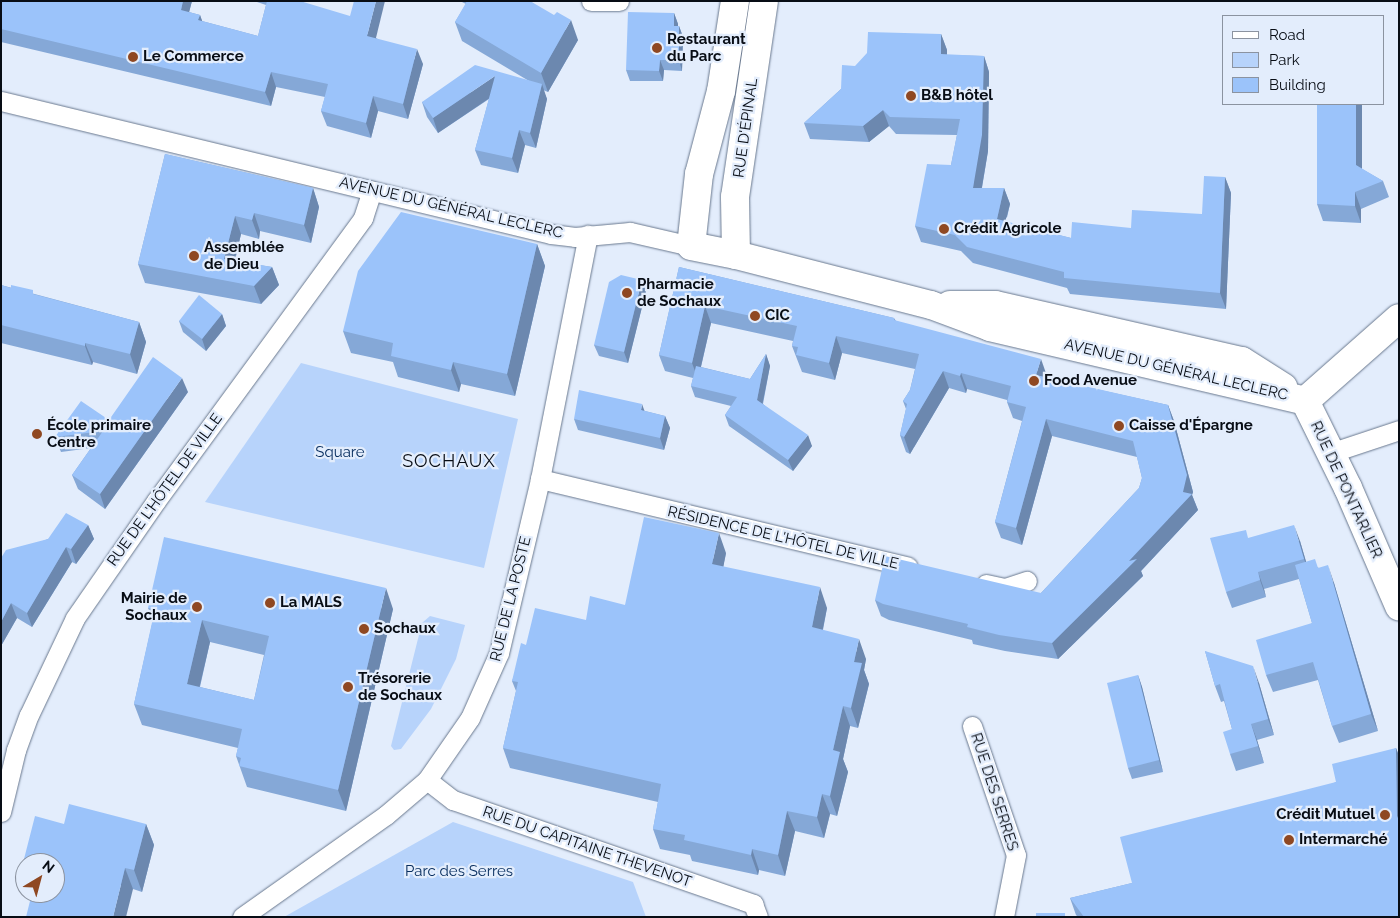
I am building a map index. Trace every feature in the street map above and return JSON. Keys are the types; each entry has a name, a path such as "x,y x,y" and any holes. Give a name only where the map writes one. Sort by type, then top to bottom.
{"main road":[{"name":"RUE D'ÉPINAL","path":"691,246 699,174 721,91 735,1"},
{"name":"RUE D'ÉPINAL","path":"736,255 735,197 764,1"},
{"name":"AVENUE DU GÉNÉRAL LECLERC","path":"691,246 736,255 931,304 990,326 1305,401"},
{"path":"1305,401 1399,318"},
{"name":"RUE DE PONTARLIER","path":"1305,401 1399,606"}],"street":[{"path":"591,1 619,1"},
{"name":"AVENUE DU GÉNÉRAL LECLERC","path":"1,101 552,234 588,235 630,232 691,246"},
{"name":"RUE DE L'HÔTEL DE VILLE","path":"1,812 16,750 29,715 55,654 75,618 156,501 363,218 372,190"},
{"name":"RUE DE LA POSTE","path":"242,917 386,815 427,780 448,753 492,675 540,479 588,235"},
{"path":"1330,453 1399,430"},
{"name":"RÉSIDENCE DE L'HÔTEL DE VILLE","path":"540,479 927,571"},
{"path":"966,580 1005,588 1027,581"},
{"name":"RUE DES SERRES","path":"972,726 1016,855 1004,917"},
{"name":"RUE DU CAPITAINE THEVENOT","path":"427,780 453,800 756,910"}],"green space":[{"name":"Square","path":"301,363 518,419 484,568 205,502"},
{"path":"430,616 465,625 456,659 431,709 401,749 394,750 391,746 422,623"},
{"name":"Parc des Serres","path":"453,822 633,882 646,917 284,917"}],"building":[{"path":"1,1 183,1 181,10 200,15 198,20 258,36 267,1 300,1 350,16 354,1 376,1 367,36 417,49 403,104 373,96 366,123 321,111 328,84 271,72 265,92 1,29"},
{"path":"467,1 530,1 554,15 557,12 571,20 541,73 455,22"},
{"path":"628,12 674,13 674,26 679,26 679,60 660,60 659,71 626,70"},
{"path":"868,32 941,34 941,54 984,56 982,135 973,188 1004,188 997,219 1071,238 1072,222 1131,228 1132,210 1202,214 1204,176 1225,177 1220,293 1064,278 1064,272 967,247 955,235 915,226 927,164 951,165 960,119 890,117 883,110 863,126 804,123 841,89 842,65 855,66 867,53"},
{"path":"475,65 542,84 530,133 519,130 512,158 475,150 495,76 433,118 422,102"},
{"path":"1317,105 1356,105 1356,165 1383,181 1355,192 1355,206 1317,204"},
{"path":"165,154 313,188 304,225 254,213 252,220 235,216 224,259 272,267 254,286 138,264"},
{"path":"401,212 537,244 507,374 453,362 451,370 391,356 393,343 343,331 358,271"},
{"path":"679,267 894,318 894,320 1041,359 1036,375 1168,405 1187,475 1183,492 1192,494 1129,561 1137,559 1052,643 999,635 967,627 968,624 883,604 875,600 885,556 1041,593 1139,488 1142,478 1133,441 1046,419 1016,528 995,522 1026,407 1007,402 1011,386 961,373 960,376 943,371 904,437 900,435 907,404 903,401 910,390 919,354 836,336 829,363 796,355 798,347 792,346 797,326 705,306 692,363 659,355"},
{"path":"621,275 642,280 624,352 594,345 609,282"},
{"path":"1,285 11,288 11,285 33,290 33,294 139,322 130,354 85,343 85,346 1,325"},
{"path":"199,295 222,314 202,339 179,321"},
{"path":"766,354 757,400 808,435 788,460 725,415 737,397 691,386 696,366 750,379"},
{"path":"153,357 182,378 100,494 72,475 103,431 55,437 81,401 109,420"},
{"path":"579,390 642,404 641,410 665,416 660,438 574,419"},
{"path":"66,513 88,525 71,549 66,547 27,613 11,603 1,622 1,558 6,550 48,539"},
{"path":"644,517 719,533 712,564 820,587 812,627 859,639 854,662 862,663 851,708 843,706 833,750 840,752 830,796 822,794 817,817 787,811 778,855 752,849 751,855 684,840 685,835 653,829 661,784 503,748 518,682 512,681 521,643 526,645 535,608 586,620 590,596 625,605"},
{"path":"1294,525 1304,559 1258,572 1260,580 1226,592 1210,538 1246,530 1248,538"},
{"path":"164,537 386,588 338,790 239,766 241,758 236,756 242,729 134,704 155,609 148,608","holes":["202,620 269,636 254,700 187,684"]},
{"path":"1315,559 1318,568 1328,565 1371,714 1332,726 1313,662 1266,675 1256,640 1312,623 1295,565"},
{"path":"1205,651 1253,666 1268,719 1251,724 1258,746 1230,754 1223,732 1232,729 1220,684 1215,686"},
{"path":"1138,675 1159,760 1128,768 1107,683"},
{"name":"Intermarché","path":"1396,748 1397,816 1399,821 1399,917 1084,917 1070,898 1132,883 1120,837 1336,782 1332,764"},
{"path":"69,804 146,824 134,870 125,868 113,917 26,917 30,903 65,903 65,853 26,853 35,816 64,824"},
{"path":"1036,913 1065,913 1065,917 1036,917"}],"place":[{"name":"Restaurant du Parc","path":"657,48"},
{"name":"Le Commerce","path":"133,57"},
{"name":"B&B hôtel","path":"911,96"},
{"name":"Crédit Agricole","path":"944,229"},
{"name":"Assemblée de Dieu","path":"194,256"},
{"name":"Pharmacie de Sochaux","path":"627,293"},
{"name":"CIC","path":"755,316"},
{"name":"Food Avenue","path":"1034,381"},
{"name":"Caisse d'Épargne","path":"1119,426"},
{"name":"École primaire Centre","path":"37,434"},
{"name":"La MALS","path":"270,603"},
{"name":"Mairie de Sochaux","path":"197,607"},
{"name":"Sochaux","path":"364,629"},
{"name":"Trésorerie de Sochaux","path":"348,687"},
{"name":"Crédit Mutuel","path":"1385,815"},
{"name":"Intermarché","path":"1289,840"}],"district":[{"name":"SOCHAUX","path":"449,461"}]}
